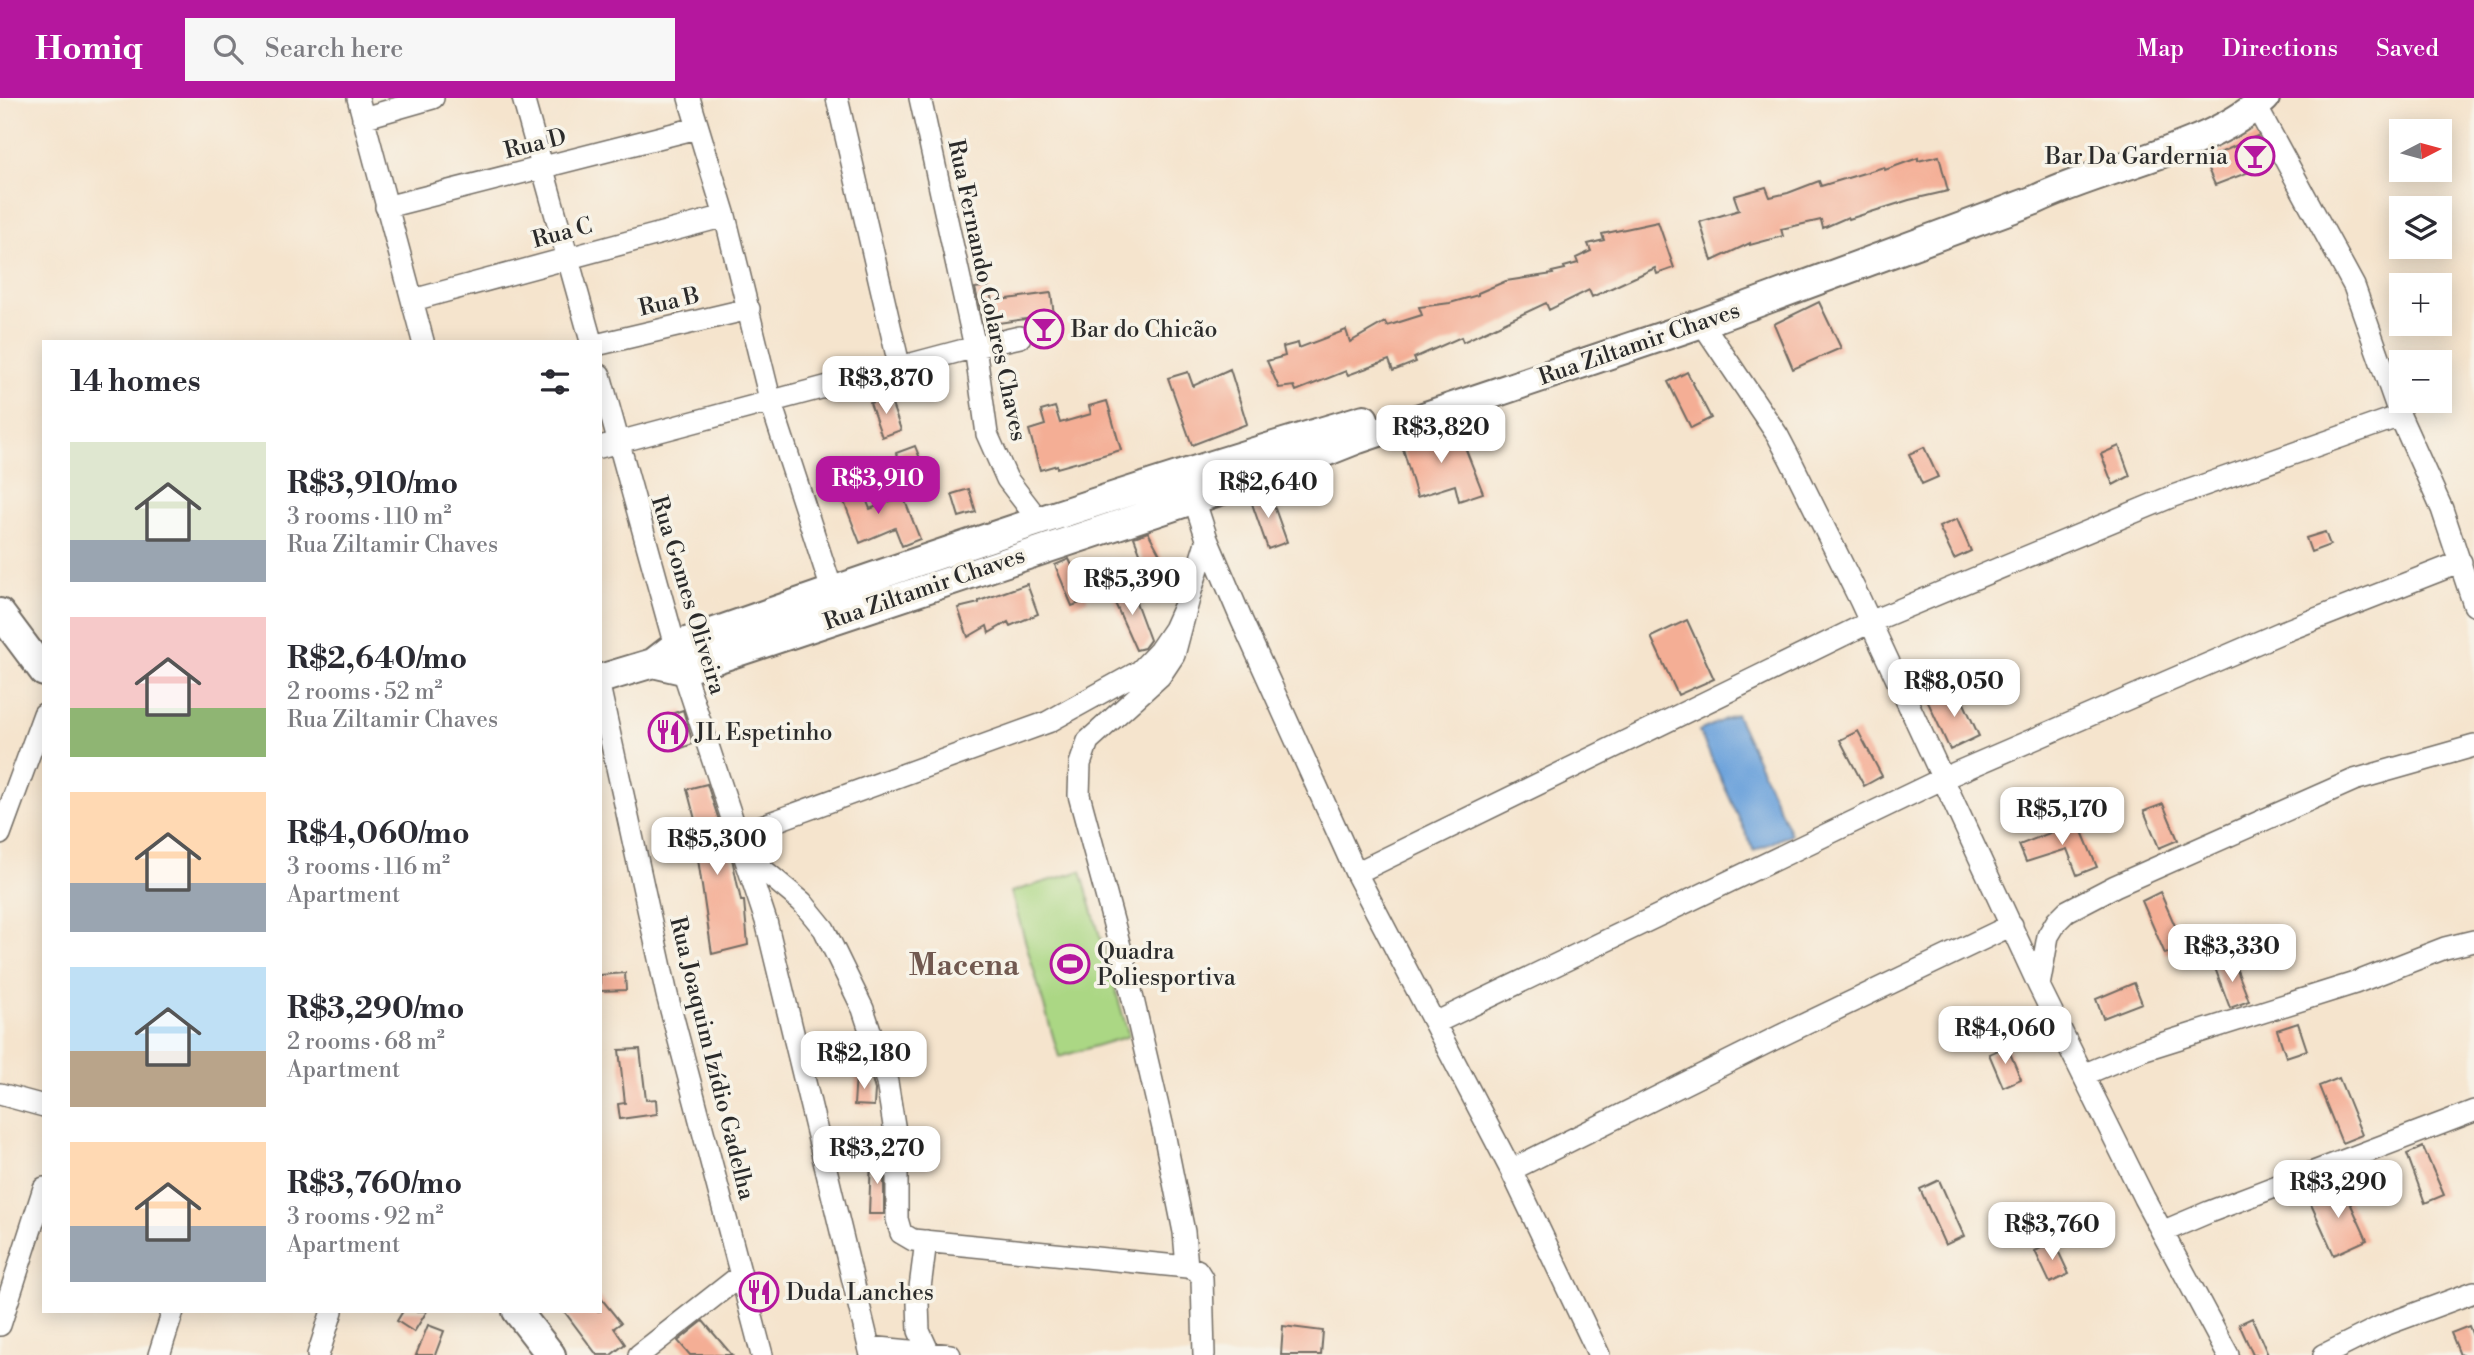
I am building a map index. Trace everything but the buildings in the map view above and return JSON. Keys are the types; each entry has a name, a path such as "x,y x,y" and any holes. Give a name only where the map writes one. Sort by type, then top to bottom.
{"street":[{"path":"424,340 360,108 433,98"},
{"path":"523,98 592,340"},
{"path":"689,98 725,216 771,403 832,590"},
{"path":"837,98 900,369"},
{"name":"Rua Fernando Colares Chaves","path":"920,98 975,347 987,434 1007,479 1040,522"},
{"path":"2260,102 2354,286 2400,416 2442,509 2474,605"},
{"name":"Rua Ziltamir Chaves","path":"670,660 832,590 1040,522 1358,439 2013,196 2063,186 2179,147 2229,123 2260,102"},
{"name":"Rua D","path":"386,206 697,128"},
{"name":"Rua Ziltamir Chaves","path":"1605,346 1702,323 2028,203 2063,186"},
{"name":"Rua C","path":"413,300 725,216"},
{"name":"Rua B","path":"602,344 749,309"},
{"path":"1702,323 1778,436 1870,622 2039,986 2162,1232 2228,1355"},
{"path":"609,445 1020,337"},
{"name":"Rua Gomes Oliveira","path":"602,391 609,445 670,660 740,844 766,921 870,1351"},
{"path":"1356,873 1870,622 2174,496 2400,416"},
{"name":"Rua Ziltamir Chaves","path":"602,677 670,660 1194,499 1265,462"},
{"path":"1194,499 1207,539 1242,621 1356,873 1511,1170 1600,1355"},
{"path":"1187,1267 1184,1232 1163,1128 1125,965 1079,795 1080,764 1088,741 1160,676 1174,654 1207,539"},
{"path":"1435,1023 1944,778 2280,633 2461,562"},
{"path":"1191,592 1174,629 1159,651 1140,671 1048,722 740,844 802,902 824,929 863,1009 887,1082 897,1144 898,1230 913,1240 1197,1270 1202,1278 1204,1355"},
{"path":"0,613 41,666"},
{"name":"Rua Joaquim Izídio Gadelha","path":"602,699 667,995 762,1355"},
{"path":"0,834 42,719"},
{"path":"2039,986 2048,936 2067,911 2115,886 2354,780 2474,746"},
{"path":"1511,1170 1780,1036 2012,925"},
{"path":"2083,1075 2144,1049 2355,984 2445,948 2474,941"},
{"path":"0,1094 42,1105"},
{"path":"2162,1232 2474,1111"},
{"path":"0,1325 42,1194"},
{"path":"926,1241 918,1303 919,1331 930,1354"},
{"path":"639,1355 741,1275"},
{"path":"2323,1355 2382,1326 2474,1292"},
{"path":"159,1355 172,1313"},
{"path":"318,1355 331,1313"},
{"path":"519,1313 551,1355"},
{"path":"870,1351 950,1355"}],"green space":[{"name":"Quadra Poliesportiva","path":"1081,871 1129,1036 1059,1057 1011,892"}],"water":[{"path":"1736,714 1791,834 1754,851 1699,731"}],"place":[{"name":"Bar Da Gardernia","path":"2255,156"},
{"name":"Bar do Chicão","path":"1044,329"},
{"name":"JL Espetinho","path":"668,732"},
{"name":"Quadra Poliesportiva","path":"1070,964"},
{"name":"Duda Lanches","path":"759,1292"}],"district":[{"name":"Macena","path":"964,965"}]}
